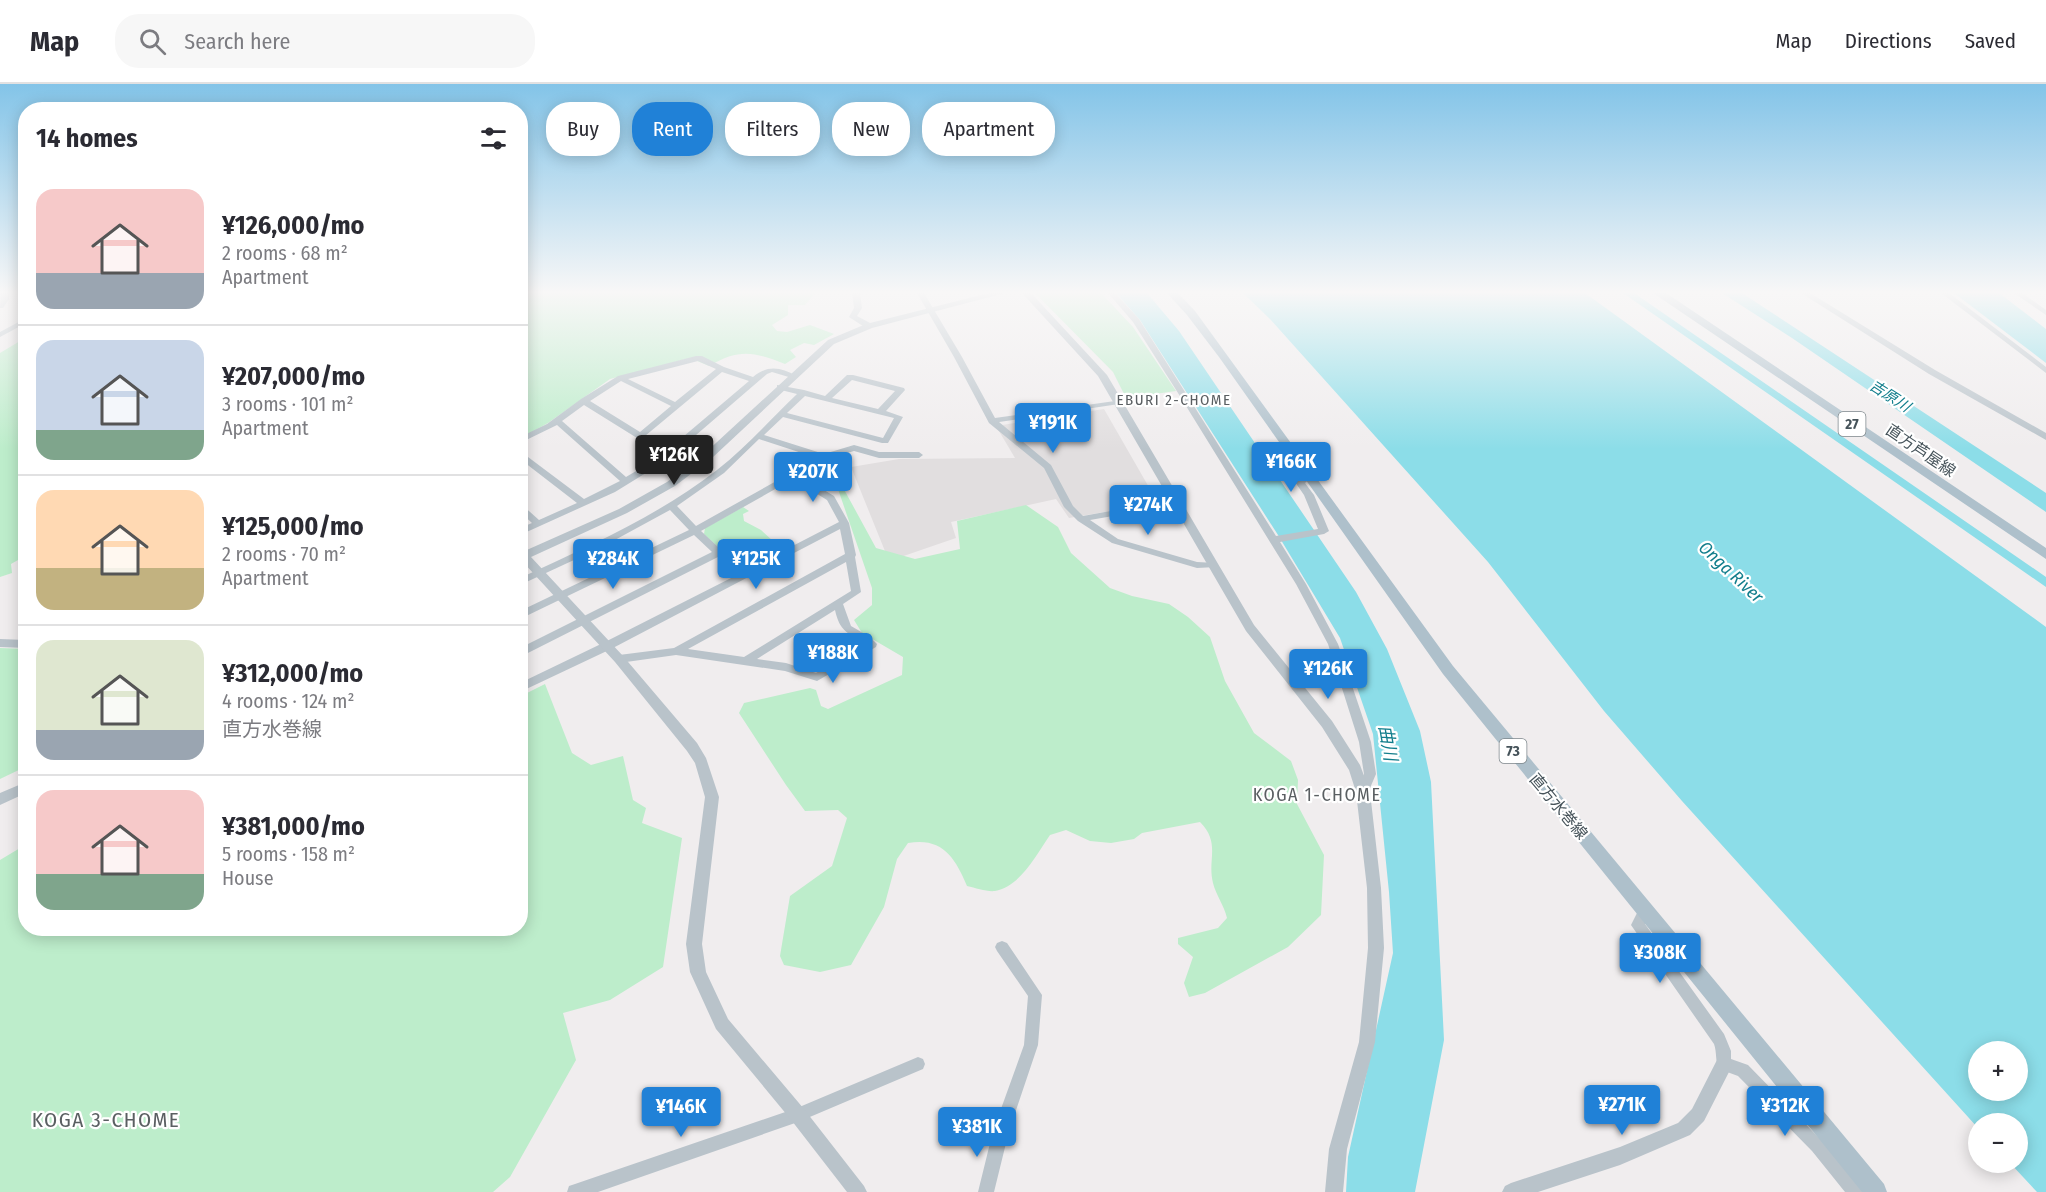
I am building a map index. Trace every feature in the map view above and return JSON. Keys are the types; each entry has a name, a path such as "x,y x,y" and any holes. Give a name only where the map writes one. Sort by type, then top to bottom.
{"main road":[{"name":"直方水巻線","path":"1215,345 1448,670 1876,1192"},
{"name":"直方芦屋線","path":"1735,345 2046,554"}],"street":[{"path":"528,555 623,511 671,484 708,456 828,345"},
{"path":"950,345 992,421 1047,467 1069,507 1081,519 1115,541 1197,565 1214,565"},
{"path":"1076,345 1094,363 1119,402 1250,628 1344,747 1364,792 1374,888 1376,948 1367,1042 1338,1149 1334,1192"},
{"path":"1151,345 1301,584 1333,644 1365,742 1370,774 1364,792"},
{"path":"1888,345 2046,437"},
{"path":"2012,345 2046,371"},
{"path":"528,437 557,421 621,378 699,358 720,369 754,380"},
{"path":"640,436 720,369"},
{"path":"528,528 626,482 664,458 764,372 772,370 792,376"},
{"path":"827,398 850,377 901,390 880,412"},
{"path":"621,378 676,406"},
{"path":"780,387 899,417 885,441 783,414"},
{"path":"528,578 639,524 722,470 804,392"},
{"path":"584,401 640,436 664,458"},
{"path":"992,421 1119,402"},
{"path":"557,421 626,482"},
{"path":"758,436 824,457"},
{"path":"528,612 695,531 824,457 854,448 879,455 919,455"},
{"path":"528,460 583,503"},
{"path":"747,660 856,592 844,522 831,498 791,474"},
{"path":"1273,540 1324,531 1309,495 1300,482 1309,476"},
{"path":"1081,519 1176,502"},
{"path":"670,505 718,554 743,575"},
{"path":"528,514 538,524"},
{"path":"528,684 607,646 844,522"},
{"path":"528,649 718,554"},
{"path":"676,651 851,555"},
{"path":"528,562 619,659 692,747 701,762 712,797 694,944 698,972 722,1024 798,1115 858,1192"},
{"path":"619,659 676,651 786,667 817,677 872,644 864,636 849,631 843,622 838,603"},
{"path":"0,643 18,644"},
{"path":"0,799 18,791"},
{"path":"1511,1192 1620,1156 1684,1129 1698,1115 1724,1065 1724,1051 1719,1039 1638,925 1646,911"},
{"path":"986,1192 1001,1131 1030,1045 1035,994 1002,947"},
{"path":"576,1192 798,1115 918,1064"},
{"path":"1724,1065 1743,1070 1817,1146 1855,1192"}],"shaded area":[{"path":"1104,409 1158,503 1069,518 1056,499 951,522 956,538 889,561 851,467 899,459 1015,458 996,426"}],"green space":[{"path":"18,345 18,560 11,564 12,573 0,577 0,353"},
{"path":"528,345 801,345 790,350 796,357 785,364 747,354 730,356 709,366 690,358 610,379 548,423 528,434"},
{"path":"1086,345 1145,345 1176,391 1126,398 1113,372"},
{"path":"828,460 876,548 915,559 960,549 957,521 1026,505 1058,527 1071,553 1110,588 1132,596 1169,604 1210,637 1225,681 1254,733 1291,761 1298,780 1297,804 1324,855 1321,915 1288,947 1205,993 1189,997 1184,983 1193,957 1178,944 1178,938 1218,928 1227,918 1213,883 1212,844 1200,822 1142,833 1134,839 1111,843 1090,841 1066,830 1050,835 1020,876 1013,883 995,891 967,886 958,866 946,851 938,846 920,842 908,843 897,859 884,907 851,965 820,972 784,965 780,956 790,896 832,866 847,818 838,810 805,811 739,713 744,703 810,688 816,690 821,706 828,709 902,675 903,657 862,633 854,620 872,605 872,588"},
{"path":"743,507 749,511 743,514 744,521 761,530 784,551 749,570 743,570 704,534 705,528"},
{"path":"0,648 18,649 18,770 0,779"},
{"path":"545,684 572,753 591,765 623,756 633,800 646,808 642,823 682,838 663,967 610,1000 563,1013 576,1060 510,1177 493,1192 0,1192 0,860 18,849 18,936 528,936 528,692"}],"water":[{"name":"曲川","path":"1156,345 1188,345 1356,592 1387,649 1420,731 1431,782 1444,1040 1415,1192 1346,1192 1348,1157 1393,953 1373,734 1340,638 1278,535"},
{"name":"Onga River","path":"1293,345 1656,345 2046,627 2046,1192 2037,1192 2019,1173 2028,1173 2028,1113 1968,1113 1968,1117 1682,801 1604,711 1488,562"},
{"path":"1697,345 1709,345 2046,577 2046,587"},
{"name":"吉原川","path":"1802,345 1821,345 2046,493 2046,512"},
{"path":"2022,345 2046,345 2046,363"}],"district":[{"name":"EBURI 2-CHOME","path":"1174,400"},
{"name":"KOGA 1-CHOME","path":"1317,795"},
{"name":"KOGA 3-CHOME","path":"106,1120"}]}
